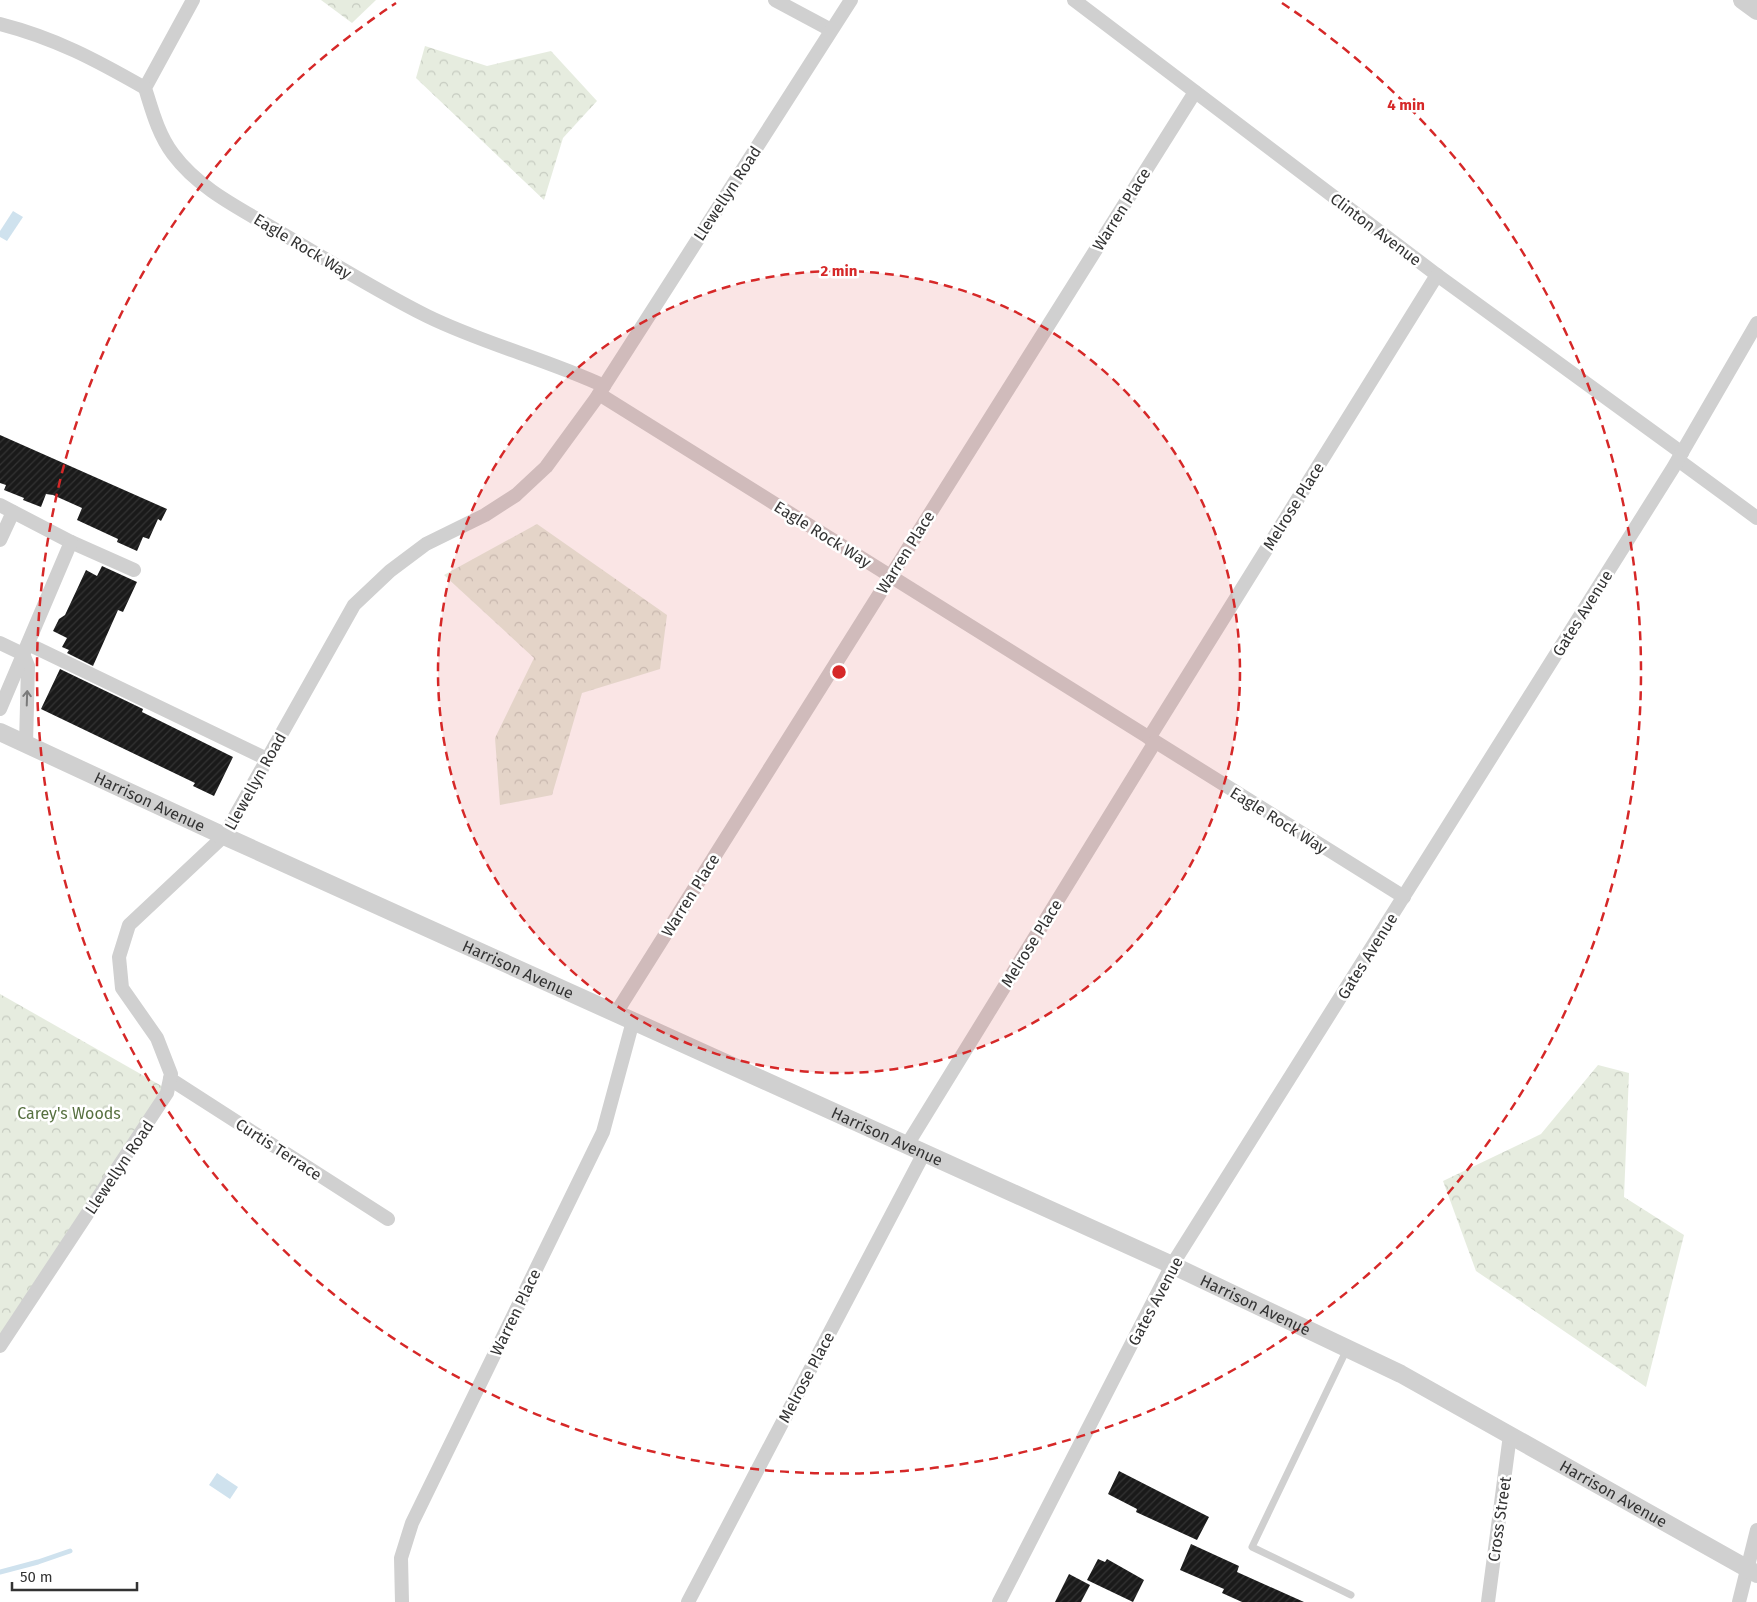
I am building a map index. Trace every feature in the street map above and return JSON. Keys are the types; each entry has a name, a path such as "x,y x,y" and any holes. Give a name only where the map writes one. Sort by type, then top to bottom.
{"street":[{"path":"0,24 34,33 84,53 145,88 193,0"},
{"path":"775,0 831,30"},
{"name":"Llewellyn Road","path":"0,1346 167,1093 171,1074 157,1038 122,988 119,957 129,925 224,836 354,605 390,570 426,544 484,515 516,495 546,467 601,390 851,0"},
{"name":"Clinton Avenue","path":"1074,0 1680,457 1757,518"},
{"path":"1742,0 1757,11"},
{"name":"Eagle Rock Way","path":"145,88 155,121 173,154 207,189 350,274 428,316 481,339 566,368 890,576 1404,897"},
{"name":"Warren Place","path":"616,1013 1195,92"},
{"name":"Melrose Place","path":"907,1145 1152,740 1438,275"},
{"name":"Gates Avenue","path":"999,1602 1172,1265 1680,457 1757,323"},
{"path":"0,505 71,542 134,570"},
{"path":"0,540 13,512"},
{"path":"0,709 71,542"},
{"path":"0,643 26,649 267,760"},
{"path":"26,649 28,666 26,744"},
{"name":"Harrison Avenue","path":"0,732 224,836 1172,1265 1347,1348 1401,1374 1752,1571"},
{"name":"Warren Place","path":"402,1602 401,1558 412,1523 603,1132 633,1021"},
{"name":"Curtis Terrace","path":"170,1079 388,1219"},
{"name":"Melrose Place","path":"688,1602 924,1153"},
{"name":"Cross Street","path":"1488,1602 1510,1435"},
{"path":"1739,1602 1752,1571 1757,1530"}],"lane":[{"path":"1347,1348 1252,1547 1351,1595"}],"green space":[{"path":"321,0 376,0 352,23"},
{"path":"425,46 487,66 551,51 597,101 563,138 544,200 416,78"},
{"path":"537,524 667,615 660,669 582,693 552,795 500,805 495,738 534,658 444,575"},
{"name":"Carey's Woods","path":"0,994 167,1089 0,1350"},
{"path":"1598,1065 1629,1073 1624,1197 1684,1235 1646,1387 1476,1271 1443,1181 1541,1134"}],"water":[{"path":"13,211 23,217 7,241 0,237 0,231"},
{"path":"217,1473 238,1487 230,1499 209,1485"}],"building":[{"path":"0,435 167,509 161,521 158,519 149,539 143,537 137,551 117,542 118,539 77,520 82,508 53,495 46,494 41,507 4,490 6,485 0,483"},
{"path":"102,566 137,582 123,612 118,610 93,666 67,653 69,650 62,647 67,638 53,631 59,619 65,615 86,570 97,576"},
{"path":"60,669 143,709 142,712 233,757 214,796 193,786 195,783 41,709"},
{"path":"1119,1471 1209,1517 1197,1540 1136,1512 1137,1509 1108,1494"},
{"path":"1191,1544 1239,1566 1237,1572 1304,1602 1242,1602 1222,1593 1224,1589 1180,1570"},
{"path":"1098,1559 1105,1562 1107,1559 1144,1580 1133,1602 1087,1580"},
{"path":"1069,1574 1090,1585 1081,1602 1055,1602"}],"waterway":[{"path":"0,1572 70,1551"}]}
